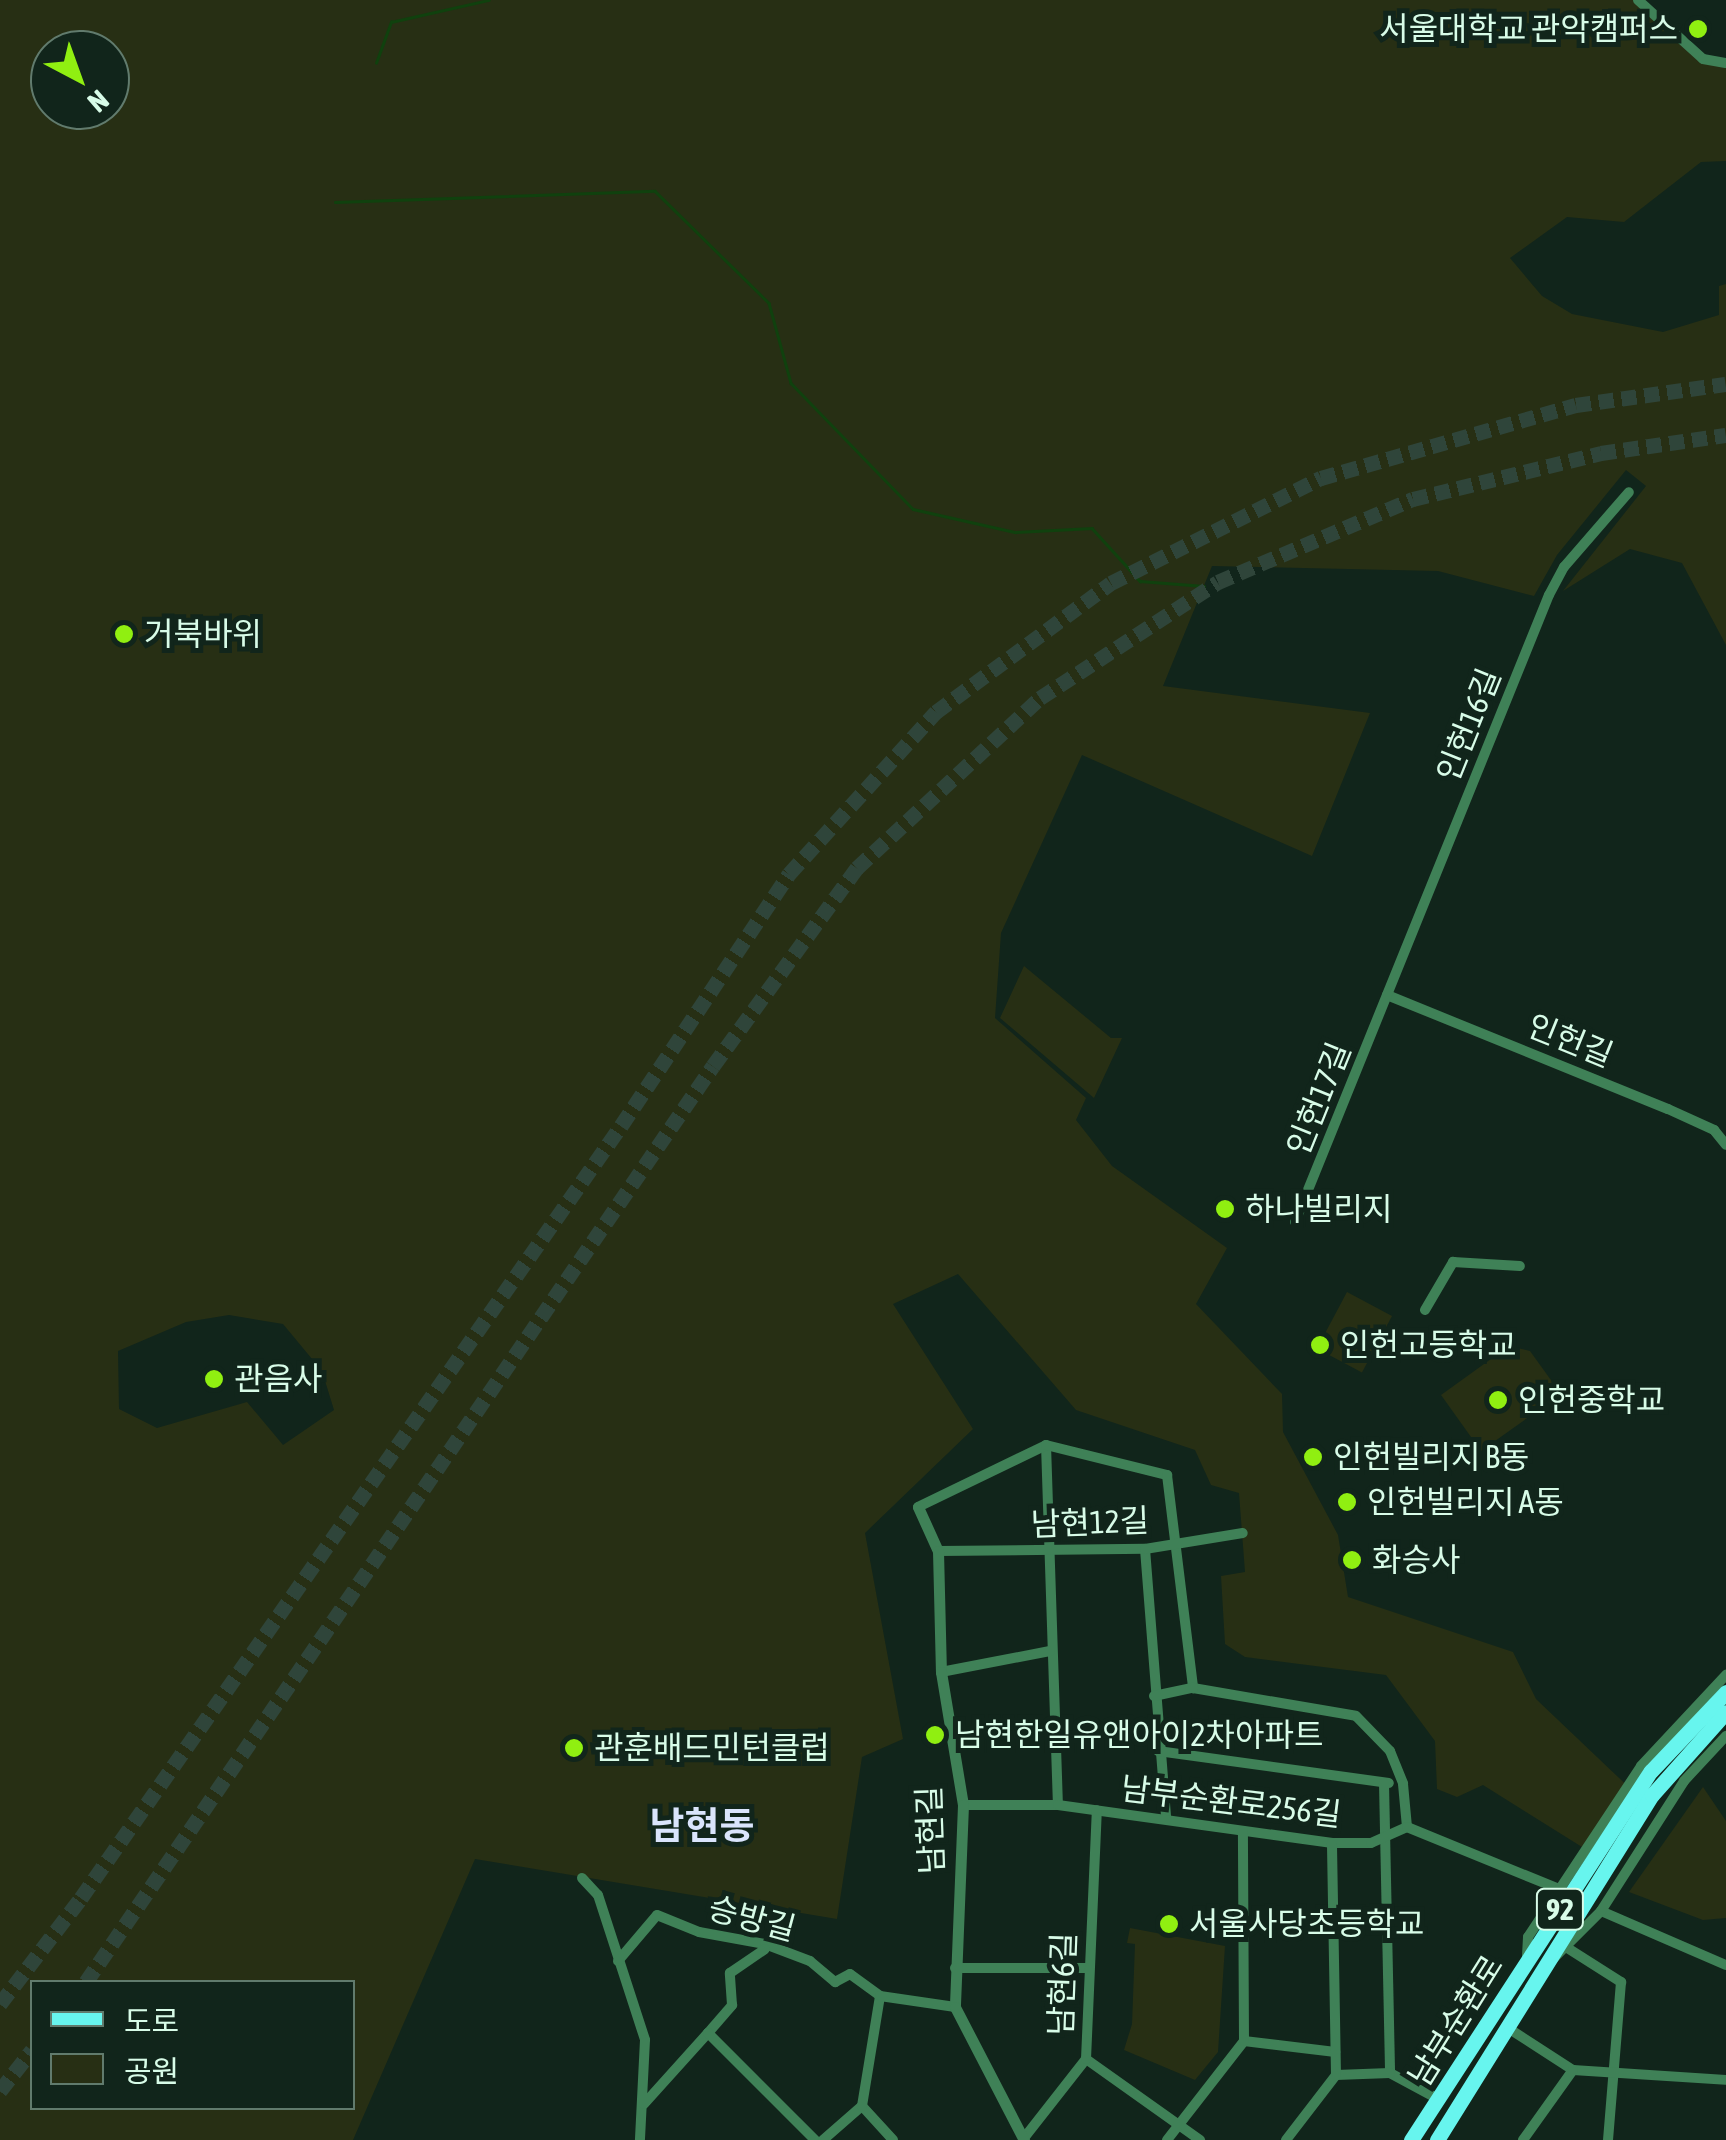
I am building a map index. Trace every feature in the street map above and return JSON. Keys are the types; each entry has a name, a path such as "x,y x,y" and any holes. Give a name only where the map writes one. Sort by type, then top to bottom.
{"main road":[{"name":"남부순환로","path":"1412,2140 1651,1771 1726,1692"},
{"name":"남부순환로","path":"1442,2133 1652,1795 1726,1712"},
{"path":"1466,2060 1468,2078 1479,2076"},
{"path":"1438,2102 1449,2108 1442,2133"}],"street":[{"path":"1638,0 1703,59 1726,63"},
{"name":"인헌16길","path":"1387,995 1549,595 1564,567 1629,492"},
{"name":"인헌길","path":"1387,995 1668,1108 1714,1130 1726,1145"},
{"name":"인헌17길","path":"1295,1222 1387,995"},
{"path":"1425,1310 1454,1262 1520,1266"},
{"path":"1046,1445 1058,1805"},
{"path":"918,1508 1046,1445 1167,1474 1179,1543 1193,1688"},
{"name":"남현길","path":"918,1508 938,1551 941,1672 963,1806 955,2007 1024,2139"},
{"name":"남현12길","path":"938,1551 1145,1549 1242,1533"},
{"path":"1145,1549 1166,1817"},
{"path":"941,1672 1050,1651"},
{"path":"1526,1959 1528,1937 1640,1766 1726,1675"},
{"path":"1154,1696 1193,1688 1356,1716 1390,1751 1403,1784 1406,1827 1560,1890"},
{"path":"1547,1963 1569,1949 1602,1911 1684,1781 1726,1736"},
{"path":"1158,1751 1403,1784"},
{"path":"1384,1783 1390,2074"},
{"name":"남부순환로256길","path":"963,1806 1058,1805 1332,1843 1387,1839 1406,1827"},
{"name":"남현6길","path":"1024,2139 1086,2059 1097,1810"},
{"path":"1167,2140 1244,2041 1242,1831"},
{"path":"1286,2140 1336,2075 1332,1843"},
{"path":"582,1878 598,1895 645,2040 640,2140"},
{"path":"1602,1911 1726,1965"},
{"name":"승방길","path":"618,1960 657,1915 780,1949 810,1961 835,1982 850,1974 880,1996"},
{"path":"644,2104 732,2006 733,1969 765,1948"},
{"path":"1569,1949 1620,1982 1608,2140"},
{"path":"955,1968 1089,1968"},
{"path":"823,2140 862,2106 880,1996 955,2007"},
{"path":"1508,2028 1572,2070 1726,2080"},
{"path":"708,2033 815,2140"},
{"path":"1244,2041 1335,2052"},
{"path":"1086,2059 1200,2140"},
{"path":"1524,2140 1572,2070"},
{"path":"1336,2075 1390,2074 1438,2102"},
{"path":"862,2106 893,2140"}],"green space":[{"path":"0,0 1641,0 1707,60 1726,64 1726,161 1701,162 1624,222 1567,217 1510,258 1542,296 1572,314 1663,332 1719,315 1719,286 1726,284 1726,645 1682,563 1630,549 1563,591 1646,486 1626,470 1557,555 1534,596 1438,571 1212,566 1163,686 1370,713 1312,856 1082,755 1001,933 995,1018 1086,1098 1076,1120 1112,1166 1227,1248 1196,1304 1282,1394 1283,1432 1338,1535 1348,1597 1513,1652 1536,1699 1638,1796 1598,1857 1483,1785 1457,1797 1437,1789 1435,1741 1386,1675 1245,1657 1225,1644 1221,1576 1245,1572 1239,1493 1211,1485 1195,1450 1076,1410 958,1274 893,1304 973,1429 865,1533 903,1739 862,1757 837,1919 475,1859 353,2140 0,2140","holes":["229,1315 283,1324 322,1371 334,1410 283,1445 247,1402 157,1428 119,1409 118,1351 186,1322"]},
{"path":"1024,966 1111,1038 1122,1038 1094,1098 1000,1018"},
{"path":"1347,1292 1392,1316 1362,1372 1317,1349"},
{"path":"1509,1346 1530,1351 1561,1394 1481,1451 1441,1395"},
{"path":"1703,1787 1726,1821 1726,1918 1703,1920 1629,1892"},
{"path":"1130,1928 1225,1946 1218,2052 1195,2080 1124,2050 1132,2024 1135,1944 1127,1943"}],"waterway":[{"path":"376,63 391,22 489,0"},
{"path":"335,202 655,191 769,303 791,383 913,509 1015,532 1092,528 1140,581 1204,586"}],"tunnel":[{"path":"0,2004 81,1898 621,1126 789,874 936,712 1111,583 1321,478 1576,405 1726,384"},
{"path":"87,1980 713,1066 857,868 1040,698 1218,582 1413,499 1601,453 1726,435"},
{"path":"0,2091 30,2053"}],"place":[{"name":"서울대학교 관악캠퍼스","path":"1698,29"},
{"name":"거북바위","path":"124,634"},
{"name":"하나빌리지","path":"1225,1209"},
{"name":"인헌고등학교","path":"1320,1345"},
{"name":"관음사","path":"214,1379"},
{"name":"인헌중학교","path":"1498,1400"},
{"name":"인헌빌리지 B동","path":"1313,1457"},
{"name":"인헌빌리지 A동","path":"1347,1502"},
{"name":"화승사","path":"1352,1560"},
{"name":"남현한일유앤아이2차아파트","path":"935,1735"},
{"name":"관훈배드민턴클럽","path":"574,1748"},
{"name":"서울사당초등학교","path":"1169,1924"}],"district":[{"name":"남현동","path":"702,1826"}]}
